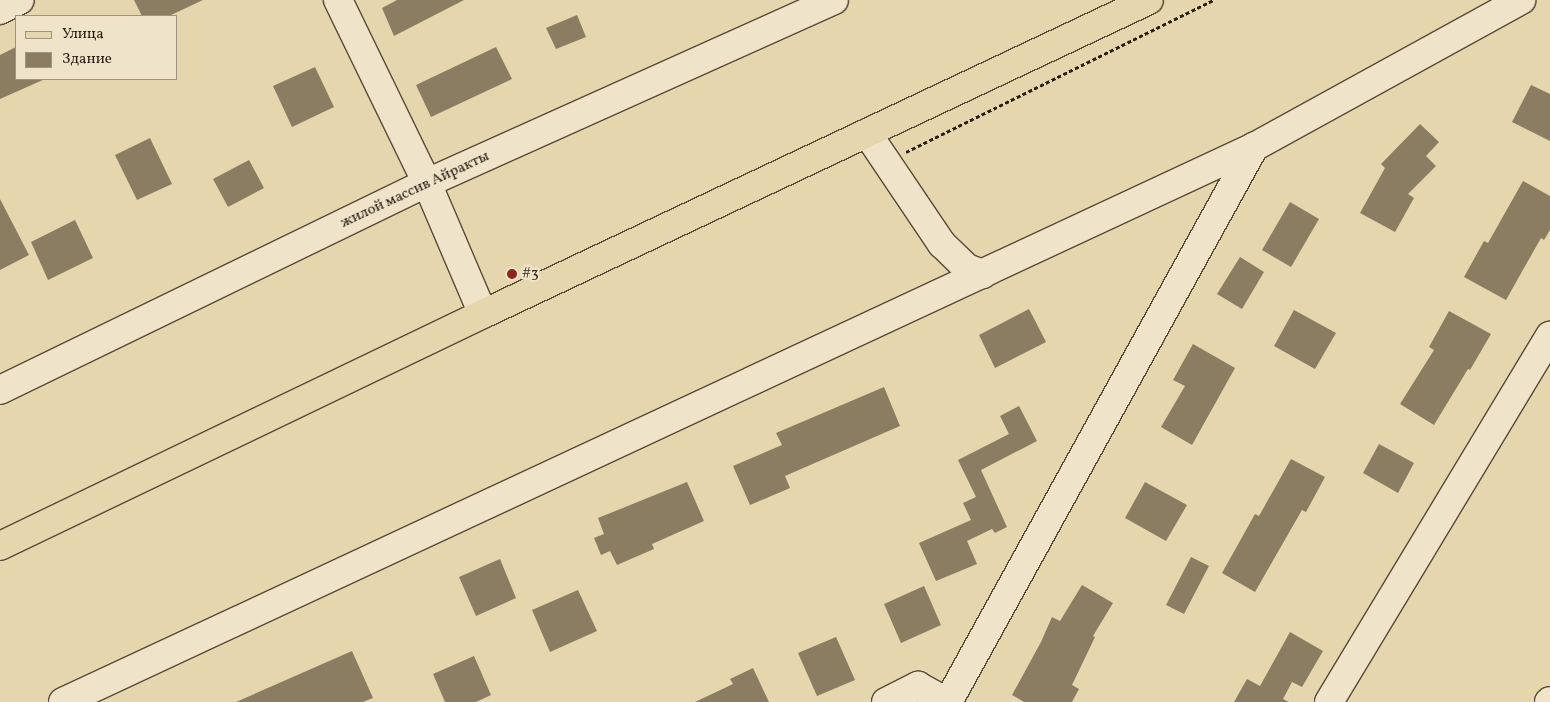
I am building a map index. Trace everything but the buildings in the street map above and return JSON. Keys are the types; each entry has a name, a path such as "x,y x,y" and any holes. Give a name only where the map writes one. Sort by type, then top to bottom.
{"main road":[{"path":"0,546 483,314 1149,0"}],"street":[{"path":"0,10 20,0"},
{"path":"338,0 427,183 483,314"},
{"name":"жилой массив Айракты","path":"0,390 427,183 834,0"},
{"path":"63,702 1254,147 1521,0"},
{"path":"867,133 888,161 942,244 967,268 982,274"},
{"path":"886,702 918,686 947,702 1254,147"},
{"path":"1329,702 1550,335"}],"path":[{"path":"888,161 1214,0"}],"place":[{"name":"#3","path":"512,274"}]}
